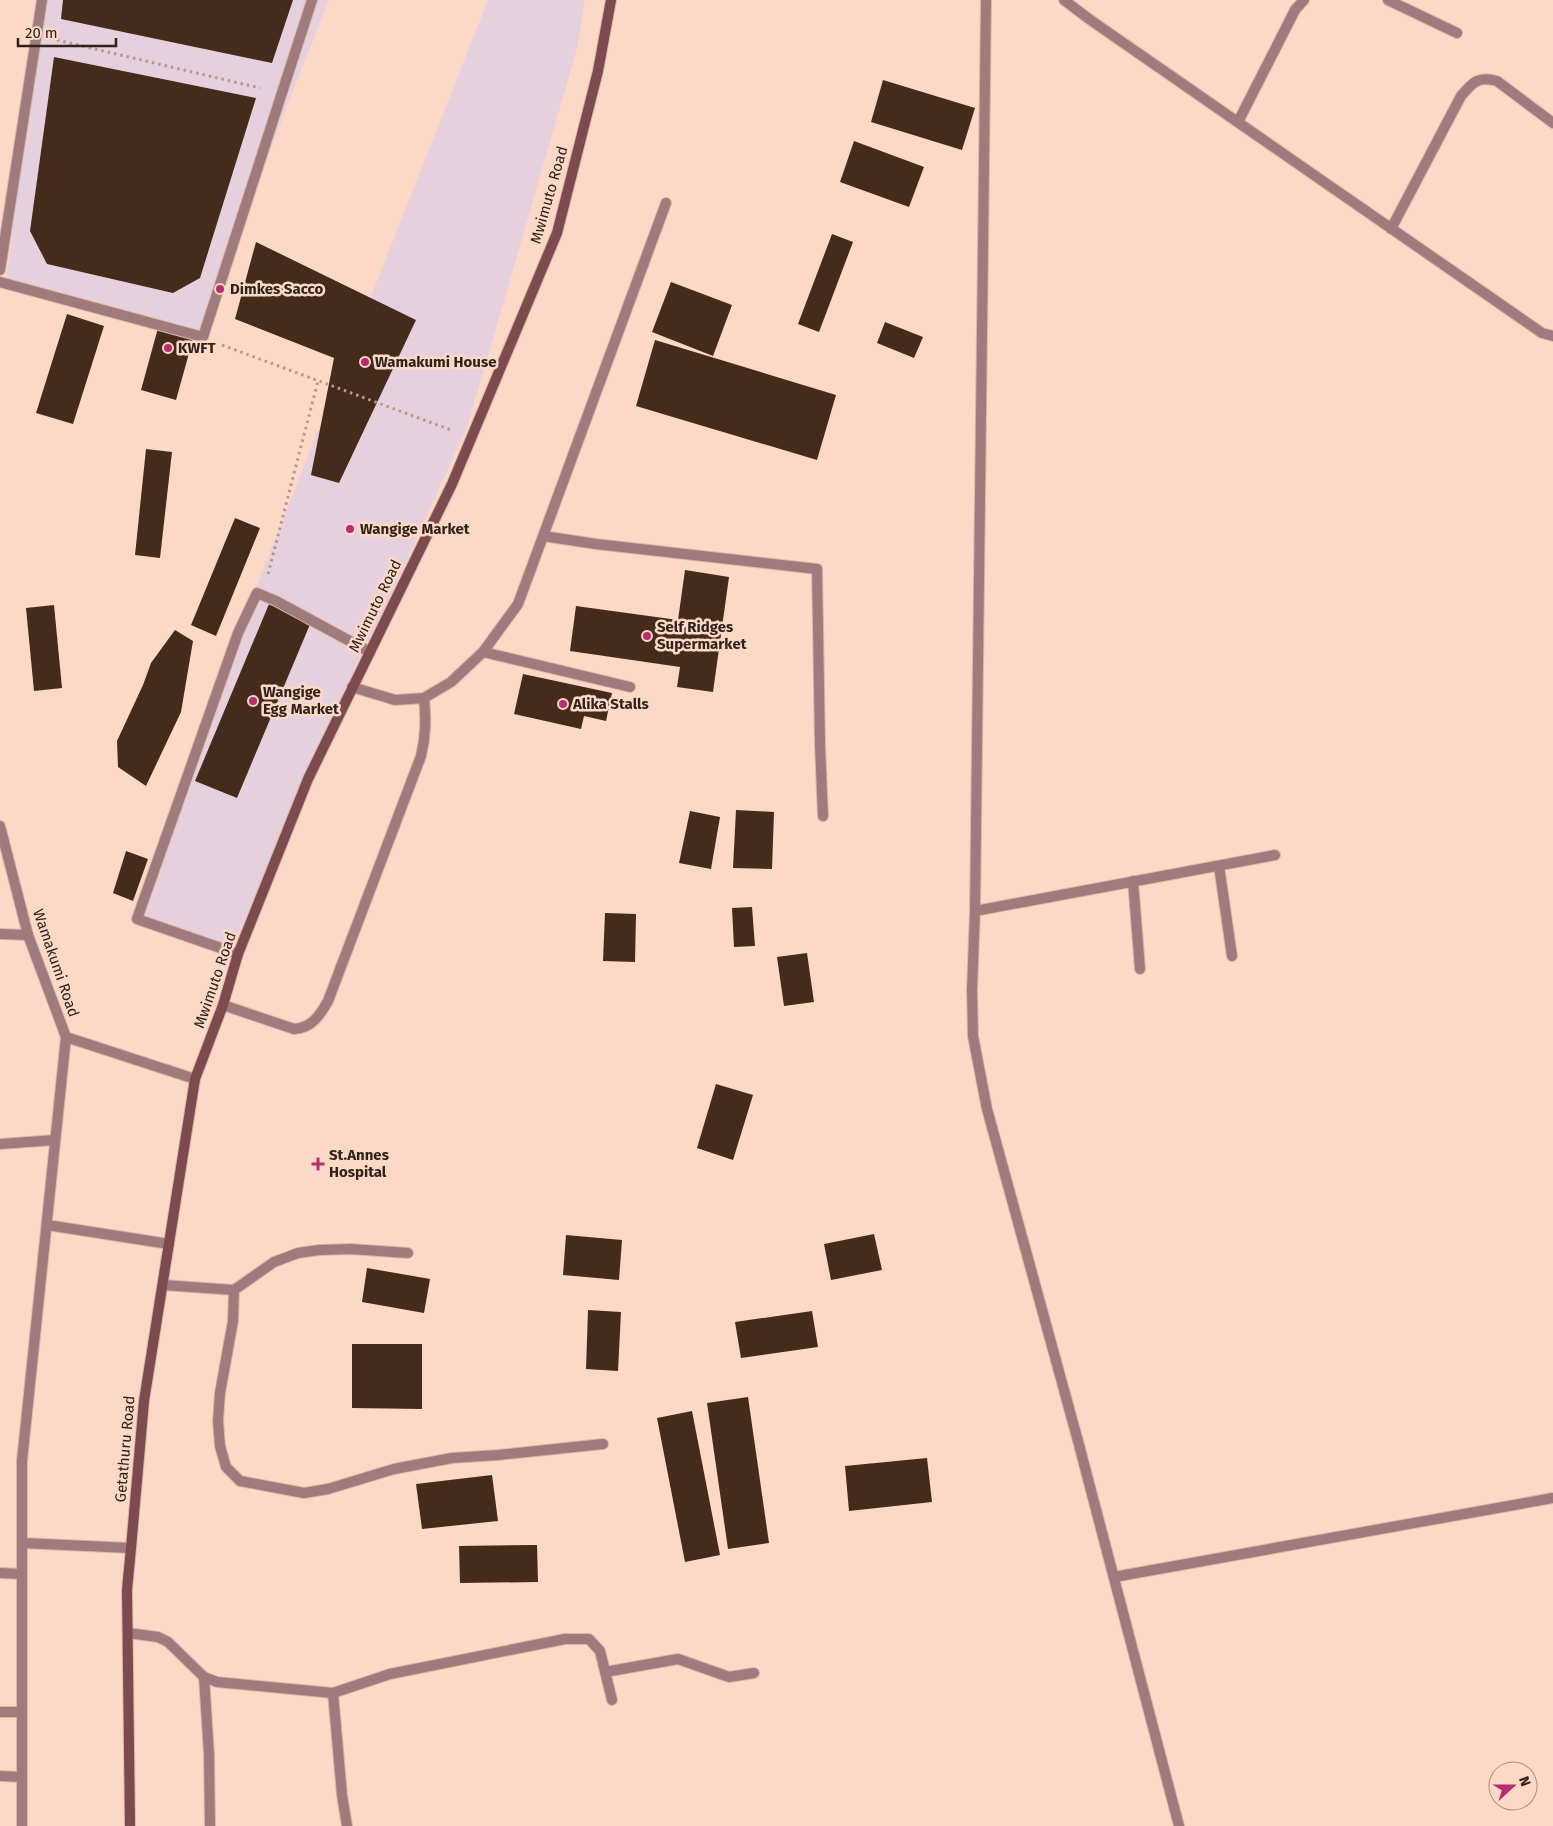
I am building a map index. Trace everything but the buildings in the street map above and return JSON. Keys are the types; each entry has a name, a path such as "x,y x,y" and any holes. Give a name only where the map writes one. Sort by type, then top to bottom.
{"main road":[{"name":"Mwimuto Road","path":"195,1079 224,1005 238,954 308,779 452,484 557,233 598,71 611,0"},
{"name":"Getathuru Road","path":"130,1826 127,1590 144,1401 195,1079"}],"street":[{"path":"0,270 42,0"},
{"path":"0,282 203,337 312,0"},
{"path":"986,0 975,911 972,990 973,1036 987,1110 1026,1248 1179,1826"},
{"path":"1064,0 1542,334 1553,336"},
{"path":"1238,122 1294,10 1304,0"},
{"path":"1388,0 1457,33"},
{"path":"1391,229 1461,96 1478,80 1487,78 1497,81 1553,122"},
{"path":"352,687 395,700 424,698 451,682 483,652 518,604 666,203"},
{"path":"543,536 596,544 817,569 823,816"},
{"path":"238,954 137,919 238,633 257,593 276,601 370,652"},
{"path":"483,652 630,687"},
{"path":"224,1005 294,1029 309,1026 322,1012 328,1001 421,756 426,725 424,698"},
{"name":"Wamakumi Road","path":"0,826 28,935 66,1037 195,1079"},
{"path":"975,911 1275,855"},
{"path":"1219,866 1232,956"},
{"path":"1132,881 1140,969"},
{"path":"0,934 28,935"},
{"path":"22,1826 22,1461 66,1037"},
{"path":"0,1144 55,1140"},
{"path":"47,1225 169,1244"},
{"path":"163,1285 234,1290 274,1262 298,1253 319,1250 351,1249 408,1253"},
{"path":"234,1290 233,1321 220,1393 218,1421 220,1446 226,1467 240,1481 304,1493 328,1489 394,1469 452,1458 603,1444"},
{"path":"1114,1577 1553,1498"},
{"path":"22,1544 131,1548"},
{"path":"0,1573 22,1574"},
{"path":"128,1633 158,1636 168,1642 204,1677 217,1682 333,1693 390,1674 565,1639 589,1639 600,1651 612,1700"},
{"path":"605,1672 678,1659 729,1677 754,1674"},
{"path":"204,1677 209,1754 210,1826"},
{"path":"333,1693 342,1795 347,1826"},
{"path":"0,1712 21,1712"},
{"path":"0,1776 22,1777"}],"path":[{"path":"37,35 282,93"},
{"path":"203,337 471,437"},
{"path":"263,596 318,380"}],"shaded area":[{"path":"43,0 329,0 285,111 203,337 6,281"},
{"name":"Wangige Market","path":"488,0 585,0 577,49 468,425 229,954 137,919 238,633"}],"place":[{"name":"Dimkes Sacco","path":"220,289"},
{"name":"KWFT","path":"168,348"},
{"name":"Wamakumi House","path":"365,362"},
{"name":"Wangige Market","path":"350,529"},
{"name":"Self Ridges Supermarket","path":"647,636"},
{"name":"Wangige Egg Market","path":"253,701"},
{"name":"Alika Stalls","path":"563,704"},
{"name":"St.Annes Hospital","path":"318,1164"}]}
